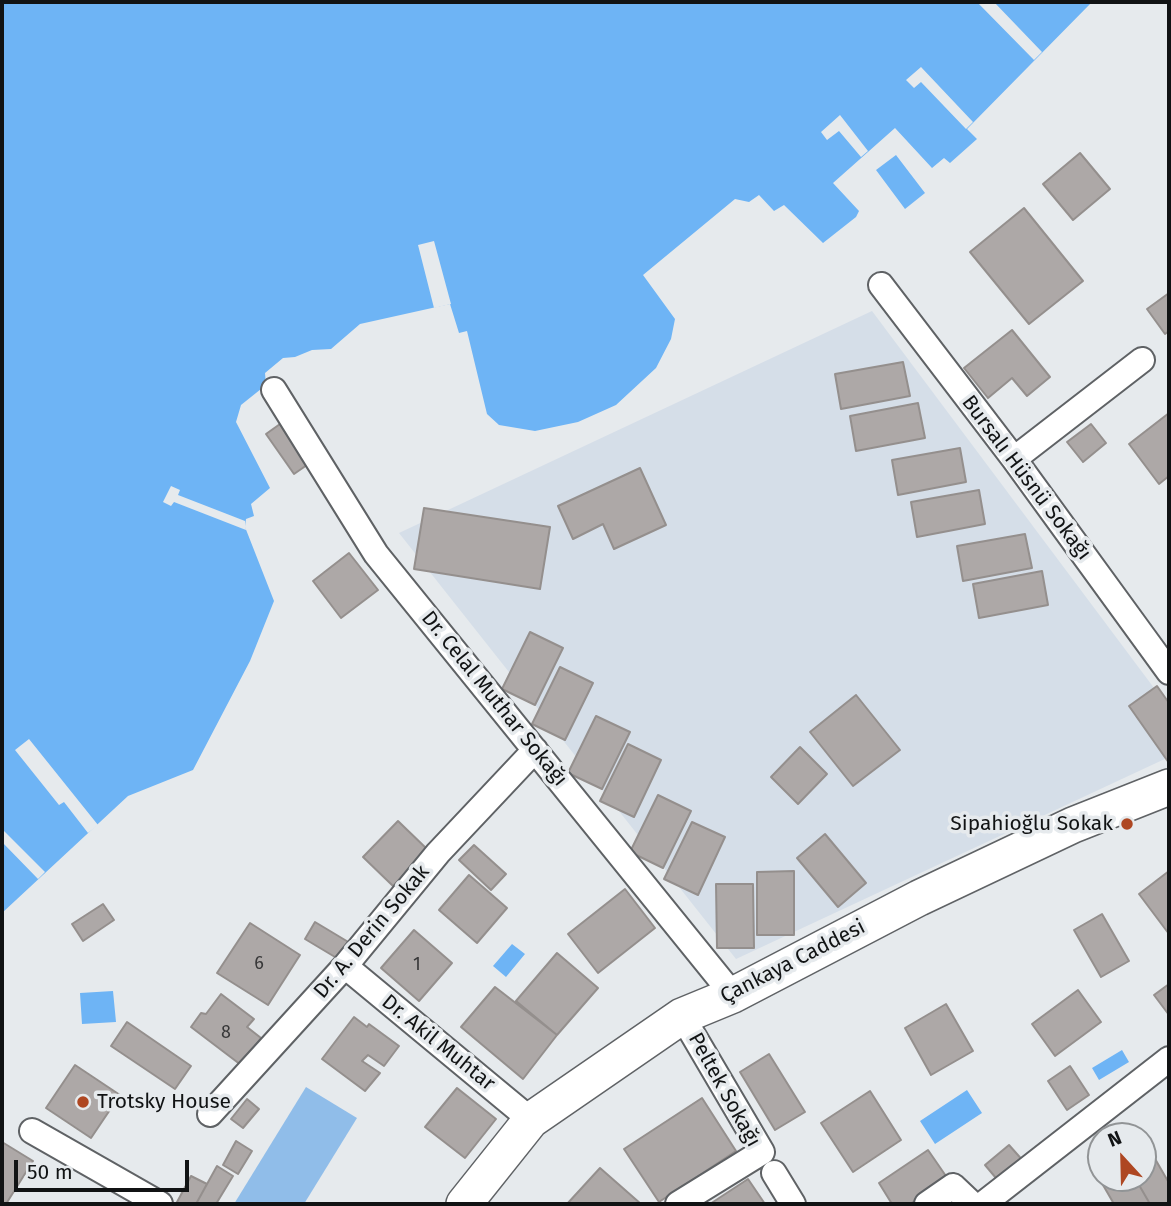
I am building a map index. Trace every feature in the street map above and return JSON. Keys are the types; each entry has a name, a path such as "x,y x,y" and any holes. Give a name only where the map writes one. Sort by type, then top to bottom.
{"street":[{"name":"Bursalı Hüsnü Sokağı","path":"881,285 1014,459 1169,672"},
{"path":"1014,459 1142,360"},
{"name":"Dr. Celal Muthar Sokağı","path":"274,390 376,554 733,995"},
{"name":"Dr. A. Derin Sokak","path":"210,1114 345,966 438,853 535,750"},
{"name":"Çankaya Caddesi","path":"464,1204 531,1119 682,1016 733,995 943,887 1073,825 1169,787"},
{"name":"Dr. Akil Muhtar","path":"345,966 531,1119"},
{"name":"Peltek Sokağı","path":"678,1204 761,1152 682,1016"},
{"path":"983,1204 1169,1059"},
{"path":"32,1131 144,1200"},
{"path":"774,1173 793,1204"},
{"path":"927,1204 953,1186 972,1204"}],"shaded area":[{"path":"2,2 1092,2 967,129 977,139 950,163 944,158 932,168 895,128 833,183 859,211 856,217 823,243 784,205 774,211 759,195 749,202 735,199 643,275 675,319 671,339 656,368 616,405 578,422 535,431 499,425 487,414 467,331 459,333 450,304 360,324 331,349 312,350 295,357 283,358 265,373 266,385 241,405 236,422 270,488 251,504 254,516 246,519 245,527 274,601 250,661 193,770 128,796 2,913"},
{"path":"896,155 925,193 905,209 876,170"},
{"path":"872,311 1169,708 1169,757 736,959 399,533"},
{"path":"512,944 525,954 506,977 493,966"},
{"path":"113,991 116,1022 82,1024 80,993"},
{"path":"1122,1050 1129,1062 1099,1080 1092,1068"},
{"path":"306,1087 357,1118 304,1204 234,1204"},
{"path":"967,1090 982,1113 935,1144 920,1121"}],"pier":[{"path":"977,2 994,2 1042,52 1034,60"},
{"path":"921,67 973,122 966,129 921,82 914,88 906,80"},
{"path":"840,115 868,151 861,157 839,131 827,140 821,132"},
{"path":"434,241 451,304 434,308 418,245"},
{"path":"171,486 180,490 178,495 245,521 246,530 174,502 171,506 163,502"},
{"path":"29,739 98,825 88,833 64,802 59,805 15,750"},
{"path":"2,829 45,872 38,879 2,842"}],"building":[{"path":"1080,153 1110,189 1073,220 1043,184"},
{"path":"1024,208 1083,281 1029,324 970,252"},
{"path":"1169,293 1169,331 1165,334 1147,309"},
{"path":"1012,330 1050,377 1027,396 1012,378 988,398 964,368"},
{"path":"903,362 910,396 841,409 835,374"},
{"path":"918,403 925,438 856,451 850,416"},
{"path":"1169,413 1169,476 1159,484 1129,444"},
{"path":"280,424 307,465 294,474 266,434"},
{"path":"1091,424 1106,443 1083,462 1067,442"},
{"path":"960,448 966,482 898,495 892,460"},
{"path":"640,468 666,525 614,549 603,524 573,539 558,506"},
{"path":"979,490 985,524 917,537 911,502"},
{"path":"424,508 550,527 540,589 414,569"},
{"path":"1025,534 1032,568 963,581 957,546"},
{"path":"349,553 378,590 341,618 313,581"},
{"path":"1042,571 1048,605 979,618 973,584"},
{"path":"530,632 563,648 535,705 502,689"},
{"path":"560,667 593,683 565,740 532,724"},
{"path":"1157,686 1169,703 1169,763 1129,706"},
{"path":"856,695 900,750 853,786 810,732"},
{"path":"596,716 630,732 602,789 568,773"},
{"path":"628,744 661,760 634,817 600,801"},
{"path":"800,747 827,774 798,804 771,777"},
{"path":"658,795 691,811 663,868 630,852"},
{"path":"398,821 428,850 393,886 363,857"},
{"path":"692,822 725,837 698,895 664,879"},
{"path":"825,834 866,883 838,907 797,858"},
{"path":"474,845 506,874 491,890 459,860"},
{"path":"794,871 794,935 757,935 757,872"},
{"path":"1169,871 1169,934 1139,894"},
{"path":"469,875 507,908 477,943 439,910"},
{"path":"716,884 753,884 754,948 717,948"},
{"path":"625,889 655,928 598,973 568,934"},
{"path":"103,904 114,920 83,941 72,924"},
{"path":"1102,914 1129,961 1101,977 1074,930"},
{"path":"315,922 350,943 340,960 305,939"},
{"path":"250,923 300,955 268,1005 217,973"},
{"path":"414,930 452,963 419,1001 381,968"},
{"path":"557,953 598,988 557,1035 516,1001"},
{"path":"1169,984 1169,1015 1154,995"},
{"path":"495,987 557,1035 523,1079 461,1027"},
{"path":"1078,990 1101,1022 1055,1056 1032,1024"},
{"path":"221,994 254,1019 247,1027 261,1038 241,1065 191,1027 201,1013 206,1014"},
{"path":"946,1004 973,1051 931,1075 905,1028"},
{"path":"354,1017 367,1027 369,1024 399,1046 384,1066 368,1055 362,1061 380,1073 365,1091 322,1059"},
{"path":"127,1022 191,1066 175,1089 111,1046"},
{"path":"769,1054 805,1112 775,1130 740,1072"},
{"name":"Trotsky House","path":"75,1065 120,1095 91,1138 46,1108"},
{"path":"1070,1066 1089,1095 1067,1110 1048,1081"},
{"path":"457,1088 496,1119 465,1158 425,1127"},
{"path":"870,1091 901,1140 853,1172 821,1123"},
{"path":"702,1098 736,1151 659,1202 624,1149"},
{"path":"247,1099 259,1109 243,1128 231,1119"},
{"path":"236,1141 252,1151 238,1174 223,1165"},
{"path":"2,1142 33,1161 6,1204 2,1204"},
{"path":"1009,1145 1025,1163 1001,1184 985,1165"},
{"path":"928,1150 948,1179 910,1204 892,1204 879,1183"},
{"path":"1157,1162 1169,1183 1169,1202 1150,1204 1143,1192 1157,1192"},
{"path":"217,1166 233,1176 216,1204 196,1204"},
{"path":"600,1168 641,1204 567,1204"},
{"path":"191,1176 207,1184 196,1204 176,1204"},
{"path":"748,1179 765,1204 710,1204"},
{"path":"1107,1192 1143,1192 1150,1204 1114,1204"}],"place":[{"name":"Sipahioğlu Sokak","path":"1127,824"},
{"name":"Trotsky House","path":"83,1102"}]}
